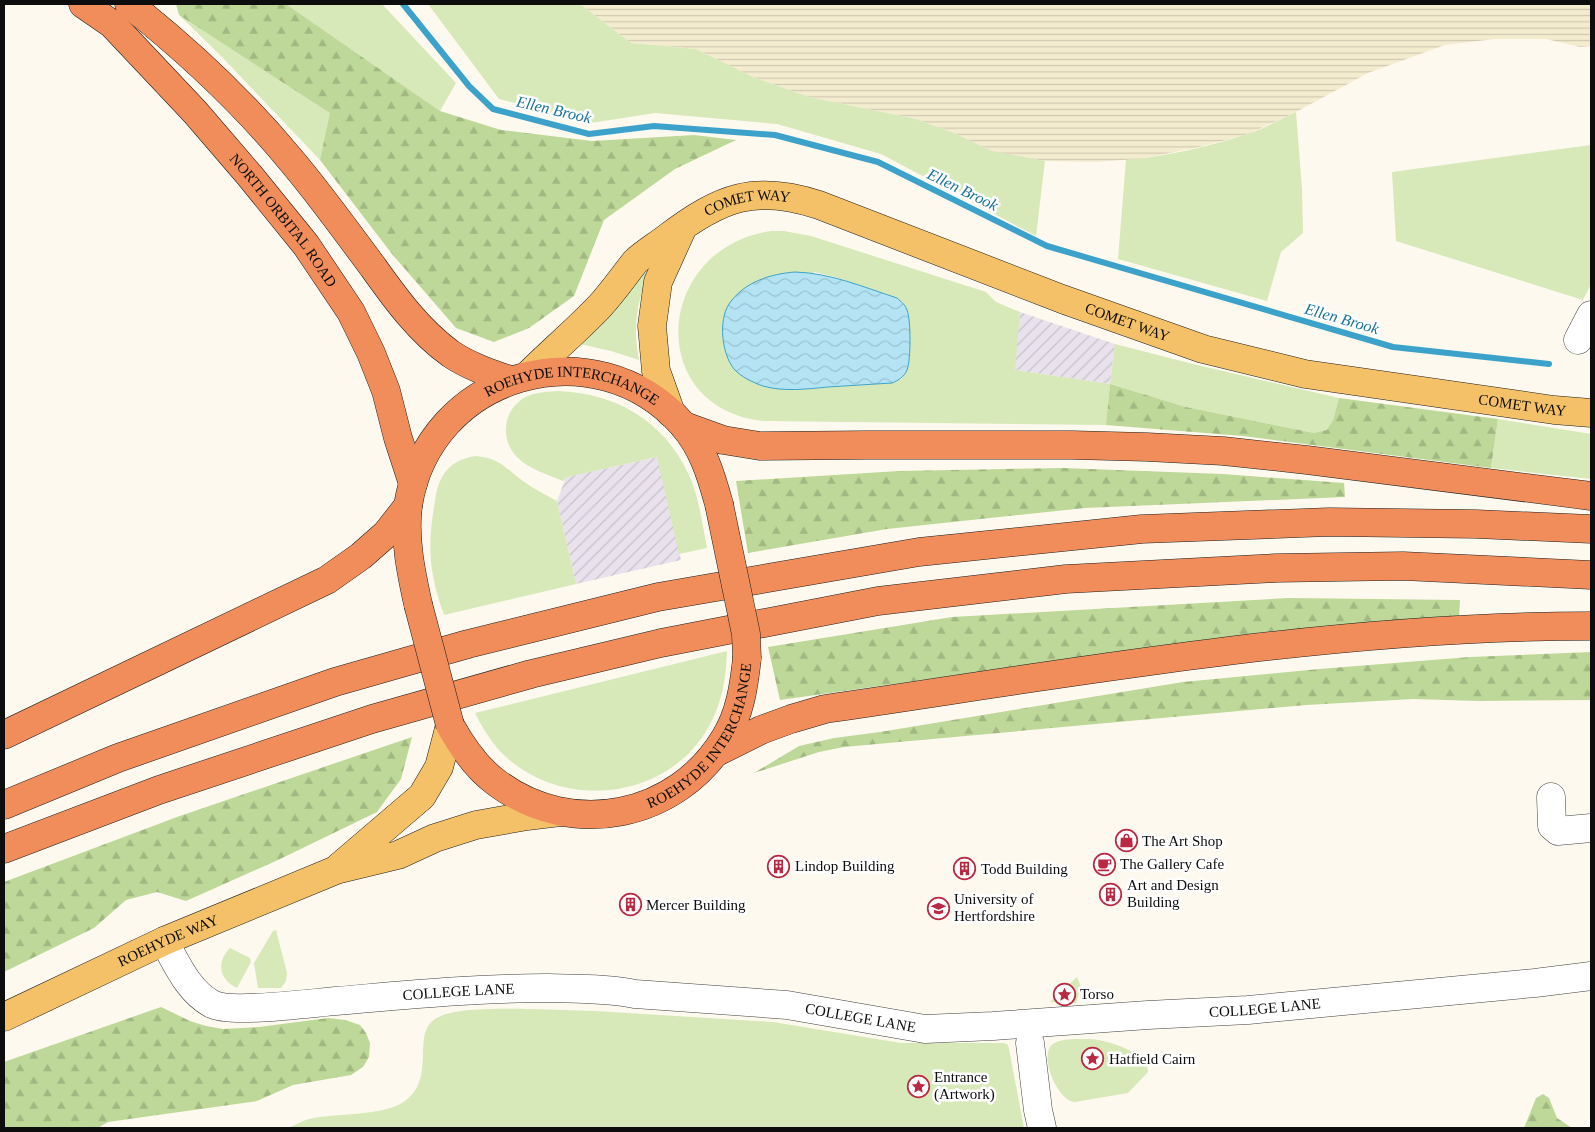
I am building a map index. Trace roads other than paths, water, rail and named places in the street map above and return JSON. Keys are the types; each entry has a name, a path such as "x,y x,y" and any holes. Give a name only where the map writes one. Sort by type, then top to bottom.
{"highway":[{"name":"NORTH ORBITAL ROAD","path":"83,4 112,24 195,112 306,245 351,312 371,353 386,391 411,495"},
{"path":"129,4 164,32 230,93 290,158 395,298 431,338 452,354 478,369 519,378"},
{"name":"ROEHYDE INTERCHANGE","path":"558,371 589,373 622,382 646,394 677,419 704,457 719,504 746,634 747,658 743,693 734,720 726,737 715,753 696,775 672,792 646,805 618,813 589,815 560,812 538,806 516,796 496,783 478,766 462,746 450,725 418,604 411,569 407,527 411,495 422,461 434,440 449,420 467,404 488,390 519,378 558,371"},
{"path":"677,419 723,440 760,446 1147,446 1223,451 1317,461 1591,496"},
{"path":"4,736 327,580 361,556 386,534 411,495"},
{"path":"4,805 118,758 335,682 468,644 658,597 919,552 1142,529 1329,522 1476,524 1591,529"},
{"path":"4,849 159,790 400,711 532,674 661,643 878,601 1066,579 1277,568 1403,566 1591,575"},
{"path":"715,753 761,730 791,718 825,709 1207,653 1392,634 1482,628 1591,626"}],"main road":[{"name":"COMET WAY","path":"519,378 600,306 637,261 684,225 717,205 741,198 766,194 795,197 917,242 1062,299 1203,349 1305,374 1554,410 1591,413"},
{"name":"COMET WAY","path":"677,419 656,371 652,326 658,282 684,225"},
{"name":"ROEHYDE WAY","path":"336,870 422,796 439,767 450,725"},
{"name":"ROEHYDE WAY","path":"4,1017 164,941 336,870 398,855 435,838 476,825 560,812"}],"street":[{"path":"1578,340 1591,315"},
{"path":"1551,797 1552,826 1558,831 1591,828"},
{"name":"COLLEGE LANE","path":"164,941 191,988 213,1005 244,1009 501,988 583,989 787,1006 925,1029 1248,1010 1591,976"},
{"path":"1030,1043 1042,1128"}],"water":[{"path":"795,272 847,281 897,298 903,303 908,315 910,340 908,365 903,376 892,383 787,389 763,386 737,372 730,363 724,346 723,319 729,304 742,290 758,280"}],"waterway":[{"name":"Ellen Brook","path":"403,4 469,86 493,109 589,134 654,126 775,135 878,162 1047,246 1393,347 1549,364"}],"place":[{"name":"The Art Shop","path":"1126,841"},
{"name":"The Gallery Cafe","path":"1104,864"},
{"name":"Lindop Building","path":"779,866"},
{"name":"Todd Building","path":"965,869"},
{"name":"Art and Design Building","path":"1111,894"},
{"name":"Mercer Building","path":"630,905"},
{"name":"University of Hertfordshire","path":"938,908"},
{"name":"Torso","path":"1064,994"},
{"name":"Hatfield Cairn","path":"1093,1059"},
{"name":"Entrance (Artwork)","path":"918,1086"}]}
